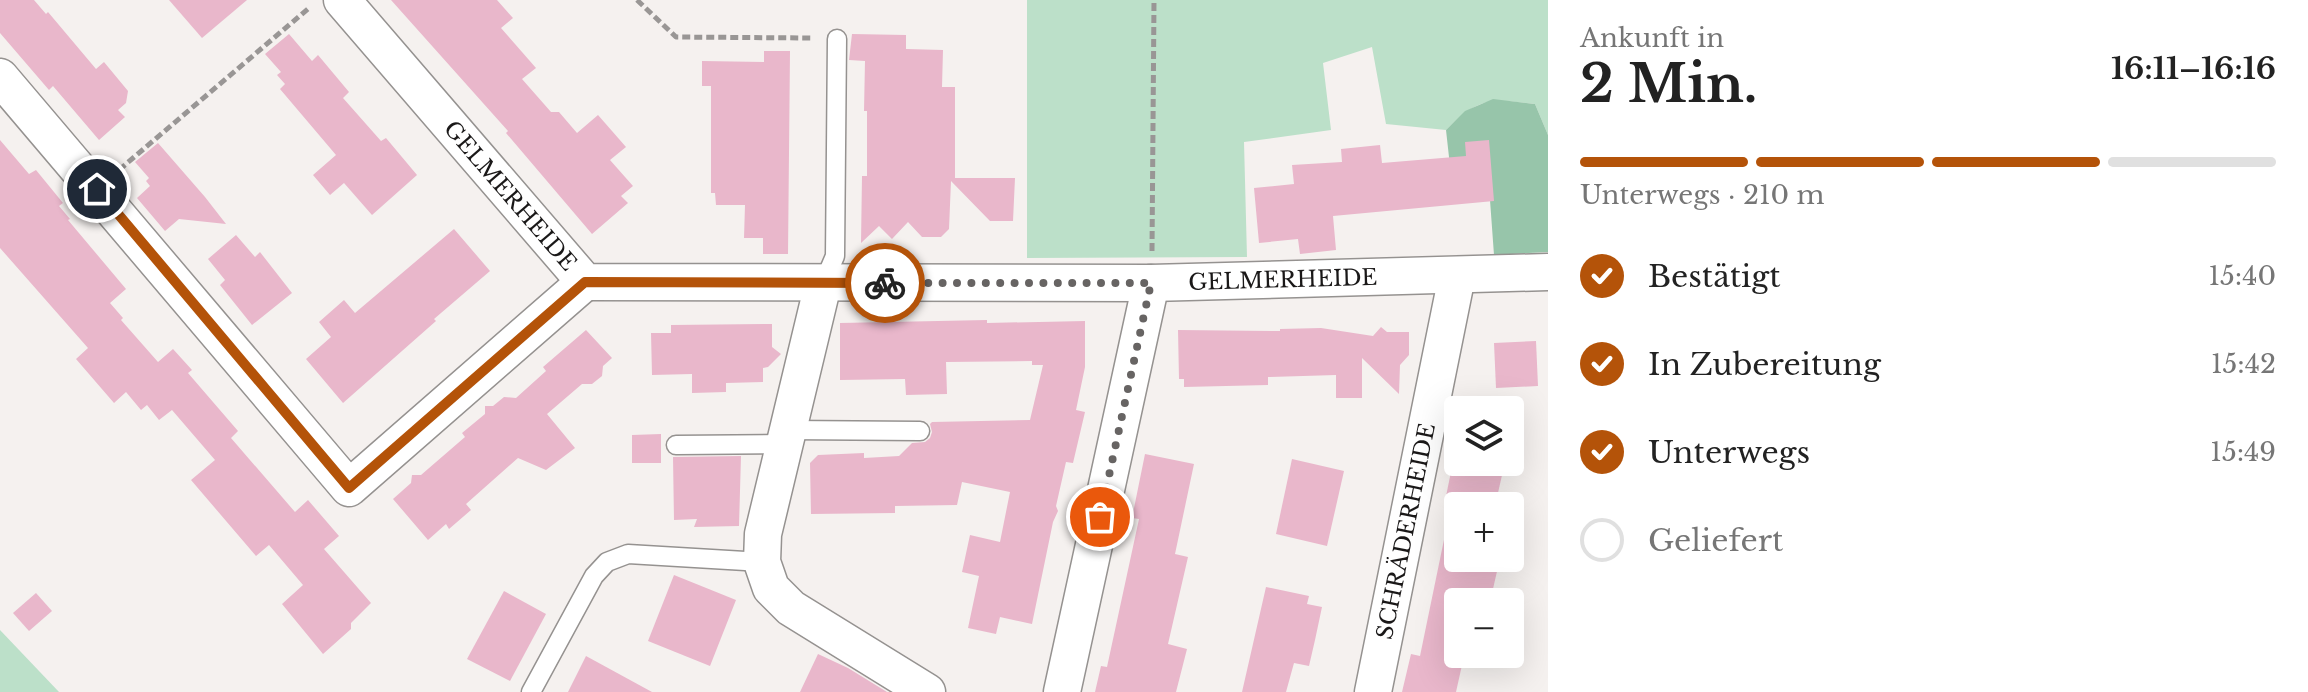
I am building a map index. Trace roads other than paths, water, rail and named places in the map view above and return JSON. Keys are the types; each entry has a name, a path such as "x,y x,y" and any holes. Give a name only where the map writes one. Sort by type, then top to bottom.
{"street":[{"name":"GELMERHEIDE","path":"342,0 585,282 1151,283 1548,272"},
{"path":"0,77 349,488 585,282"},
{"name":"SCHRÄDERHEIDE","path":"1373,692 1457,276"},
{"path":"1062,692 1151,283"},
{"path":"823,284 763,534 762,562 771,588 791,608 927,692"}],"lane":[{"path":"823,284 835,256 837,39"},
{"path":"676,445 920,431"},
{"path":"531,692 594,576 607,562 628,554 762,562"}]}
